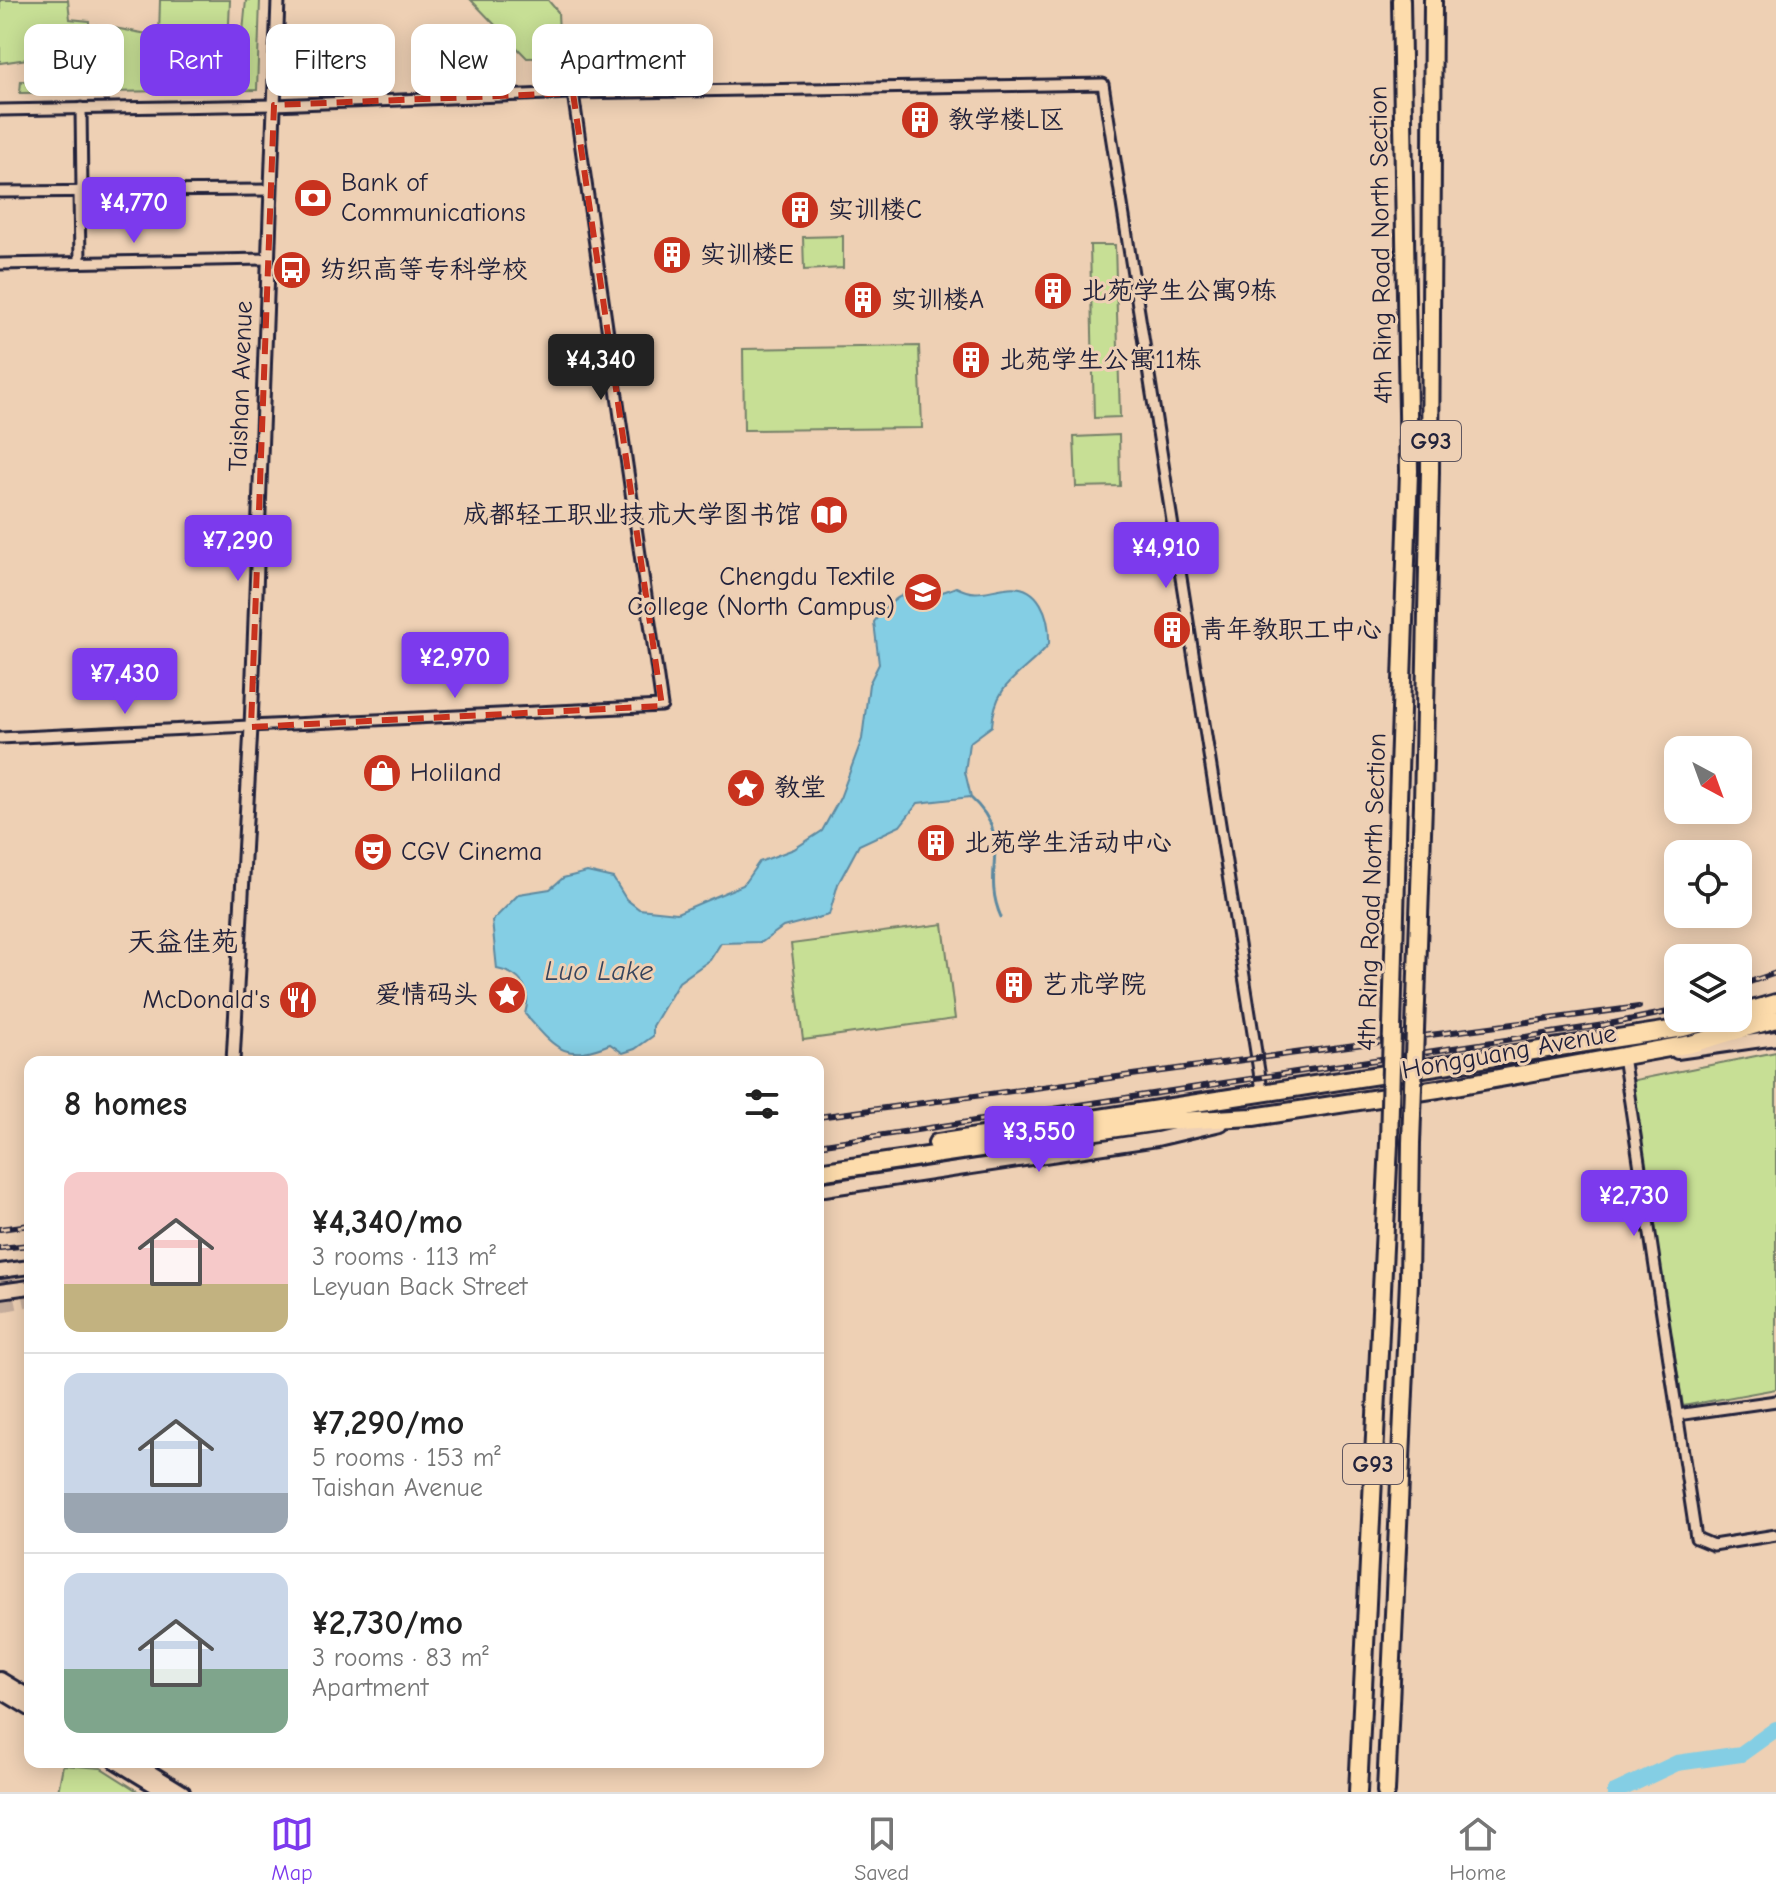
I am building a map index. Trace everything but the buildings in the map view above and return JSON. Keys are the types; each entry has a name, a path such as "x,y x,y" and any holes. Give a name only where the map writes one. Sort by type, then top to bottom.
{"highway":[{"name":"4th Ring Road North Section","path":"1358,1788 1389,1143 1409,471 1401,0"},
{"name":"4th Ring Road North Section","path":"1386,1792 1409,1281 1423,804 1435,78 1433,0"},
{"path":"1752,1010 1776,1003"},
{"name":"Hongguang Avenue","path":"824,1171 1158,1122 1253,1117 1691,1044 1776,1019"},
{"name":"Hongguang Avenue","path":"824,1161 1262,1090 1664,1031"}],"main road":[{"path":"1628,1055 1704,1051 1776,1038"},
{"path":"824,1189 1157,1139 1253,1117"},
{"path":"0,1271 24,1268"},
{"path":"0,1291 24,1288"},
{"path":"0,1679 24,1693"},
{"path":"0,1691 24,1705"},
{"path":"126,1768 165,1792"},
{"path":"144,1768 183,1792"}],"street":[{"name":"Taishan Avenue","path":"233,1056 251,727 278,0"},
{"path":"713,91 1103,84 1262,1090"},
{"path":"0,110 274,105 532,95"},
{"path":"0,738 662,706 573,96"},
{"path":"80,262 81,108"},
{"path":"0,192 270,190"},
{"path":"0,264 268,259"},
{"path":"1628,1055 1696,1538 1713,1545 1776,1535"},
{"path":"1677,1415 1776,1401"}],"highlighted area":[{"path":"573,93 662,706 251,727 274,105"}],"green space":[{"path":"0,0 68,0 70,19 89,21 89,24 24,24 24,59 0,63"},
{"path":"160,0 230,0 229,24 159,24"},
{"path":"246,0 260,0 257,90 250,90 250,24 244,24"},
{"path":"471,0 548,0 558,12 559,24 532,24 532,58 527,58 516,47 516,24 494,24"},
{"path":"124,30 140,33 140,91 124,92"},
{"path":"21,81 24,81 24,93 20,93"},
{"path":"843,236 843,268 804,270 803,237"},
{"path":"1090,245 1115,245 1120,417 1094,418"},
{"path":"919,346 922,428 744,430 743,349"},
{"path":"1119,435 1120,486 1076,487 1074,437"},
{"path":"943,924 955,1019 803,1040 791,944"},
{"path":"1776,1052 1776,1389 1683,1406 1630,1081"},
{"path":"62,1768 101,1768 139,1792 58,1792"}],"water":[{"name":"Luo Lake","path":"956,587 975,593 1005,588 1027,590 1035,596 1045,613 1049,634 1049,644 1004,688 994,711 992,726 969,743 965,772 971,797 918,803 900,826 859,845 838,884 829,915 783,927 762,942 721,943 710,960 679,982 653,1026 653,1036 635,1049 623,1053 610,1044 594,1050 571,1052 544,1036 525,1014 527,997 523,984 513,975 497,969 492,921 519,894 550,889 563,878 587,872 613,878 626,899 639,909 677,913 743,885 759,862 794,849 822,831 840,798 862,739 869,684 879,664 874,622 904,594 917,591 938,593"}],"waterway":[{"path":"970,797 984,812 992,827 995,841 993,883 1001,917"},
{"path":"1615,1792 1677,1763 1741,1754 1776,1729"}],"tunnel":[{"path":"0,1283 24,1280"},
{"path":"0,1304 24,1299"}],"railway":[{"path":"1752,981 1776,973"},
{"path":"824,1116 1639,1007"},
{"path":"824,1144 1604,1025 1664,1013"},
{"path":"0,1229 24,1226"},
{"path":"0,1248 24,1246"}],"place":[{"name":"教学楼L区","path":"920,120"},
{"name":"Bank of Communications","path":"313,198"},
{"name":"实训楼C","path":"800,210"},
{"name":"实训楼E","path":"672,255"},
{"name":"纺织高等专科学校","path":"292,270"},
{"name":"北苑学生公寓9栋","path":"1053,291"},
{"name":"实训楼A","path":"863,300"},
{"name":"北苑学生公寓11栋","path":"971,360"},
{"name":"成都轻工职业技术大学图书馆","path":"829,515"},
{"name":"Chengdu Textile College (North Campus)","path":"923,592"},
{"name":"青年教职工中心","path":"1172,630"},
{"name":"Holiland","path":"382,773"},
{"name":"教堂","path":"746,788"},
{"name":"北苑学生活动中心","path":"936,843"},
{"name":"CGV Cinema","path":"373,852"},
{"name":"艺术学院","path":"1014,985"},
{"name":"爱情码头","path":"507,995"},
{"name":"McDonald's","path":"298,1000"}],"district":[{"name":"天益佳苑","path":"183,942"}]}
